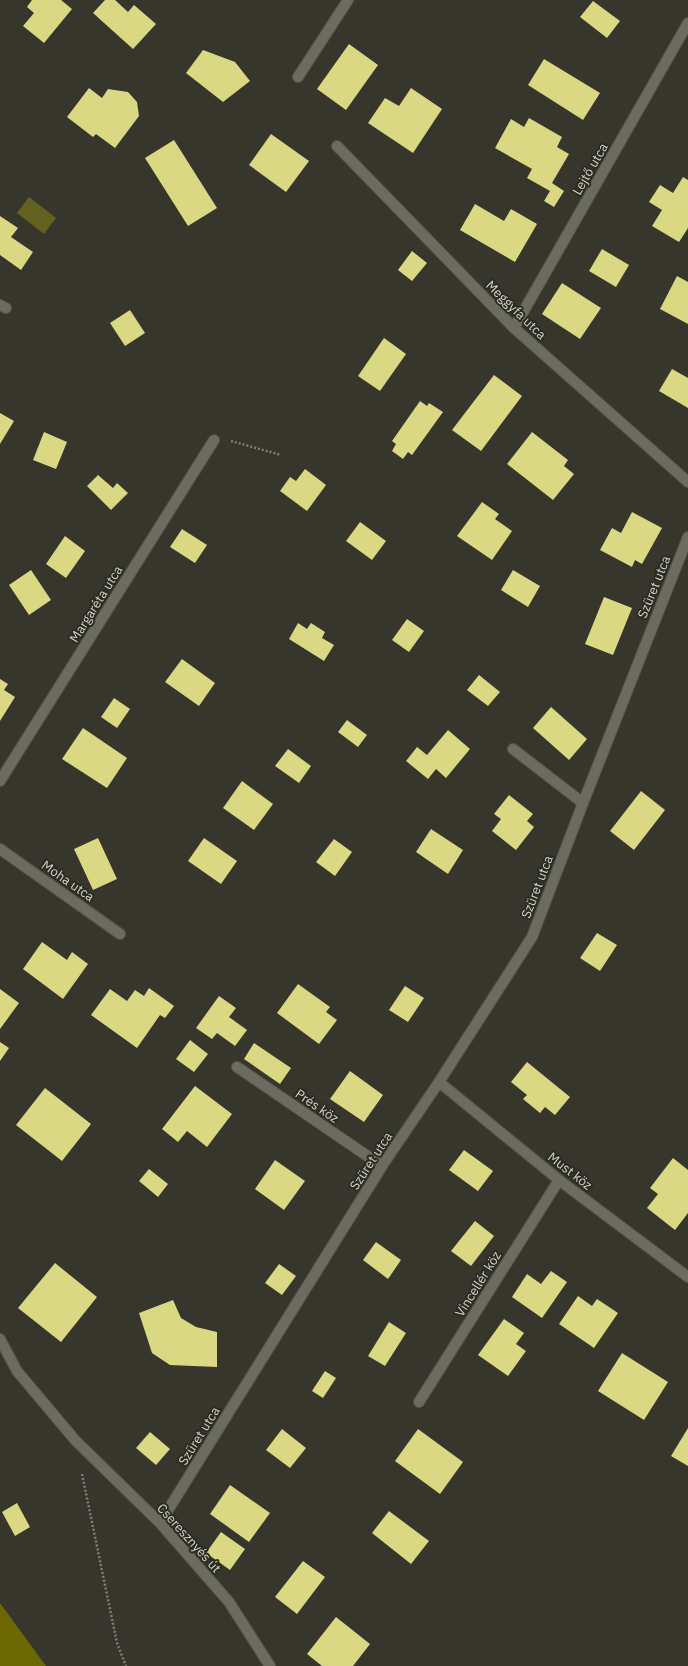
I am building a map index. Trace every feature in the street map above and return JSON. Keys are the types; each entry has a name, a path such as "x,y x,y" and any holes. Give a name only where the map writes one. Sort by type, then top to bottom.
{"street":[{"path":"298,77 348,0"},
{"name":"Lejtő utca","path":"514,328 688,23"},
{"name":"Meggyfa utca","path":"337,146 514,328 688,482"},
{"name":"Margaréta utca","path":"0,781 214,440"},
{"name":"Szüret utca","path":"160,1523 382,1166 439,1082 532,937 688,537"},
{"path":"513,749 583,803"},
{"name":"Moha utca","path":"0,849 120,934"},
{"name":"Prés köz","path":"237,1067 382,1166"},
{"name":"Must köz","path":"439,1082 559,1180 688,1277"},
{"name":"Vincellér köz","path":"419,1402 559,1180"},
{"name":"Cseresznyés út","path":"0,1339 17,1371 75,1440 160,1523 229,1602 270,1666"}],"path":[{"path":"214,440 220,438 281,455"},
{"path":"81,1471 117,1643 126,1666"}],"shaded area":[{"path":"29,197 56,218 44,234 17,213"},
{"path":"0,1603 46,1666 0,1666"}],"building":[{"path":"32,0 61,0 72,9 44,43 23,26 34,13 27,7"},
{"path":"105,0 115,0 128,12 134,5 156,24 133,49 93,13"},
{"path":"593,1 620,21 607,38 580,17"},
{"path":"349,44 378,65 346,110 317,89"},
{"path":"203,50 235,62 250,81 223,102 186,73"},
{"path":"544,59 600,93 583,120 528,85"},
{"path":"89,88 102,98 108,89 128,92 137,102 139,116 115,148 96,134 93,137 67,117"},
{"path":"411,88 442,109 413,153 368,123 385,98 399,106"},
{"path":"529,118 562,137 557,147 569,154 552,183 564,191 554,207 544,201 550,191 527,178 532,169 495,148 511,119 524,127"},
{"path":"271,134 309,161 286,192 249,165"},
{"path":"174,140 217,208 188,226 145,158"},
{"path":"683,177 688,180 688,228 679,242 652,226 662,210 649,202 660,185 673,193"},
{"path":"475,204 504,221 511,209 537,224 515,262 460,230"},
{"path":"0,216 18,228 11,237 33,252 21,270 0,255"},
{"path":"602,249 629,265 616,287 589,271"},
{"path":"412,251 427,263 412,281 398,270"},
{"path":"677,276 688,282 688,324 660,309"},
{"path":"562,283 601,308 580,339 542,314"},
{"path":"130,310 145,333 125,346 110,323"},
{"path":"384,338 406,354 380,391 358,376"},
{"path":"672,369 688,378 688,408 659,391"},
{"path":"494,375 522,396 481,451 452,430"},
{"path":"420,401 427,406 429,403 443,412 412,455 408,452 403,459 392,451 396,444 392,441"},
{"path":"0,413 14,421 0,444"},
{"path":"44,432 67,442 56,469 33,460"},
{"path":"532,432 568,460 564,466 574,474 553,500 507,464"},
{"path":"305,469 326,485 307,511 280,491 290,477 296,481"},
{"path":"98,475 113,488 117,483 128,493 111,510 87,486"},
{"path":"482,502 499,514 495,519 512,531 492,560 457,536"},
{"path":"632,512 662,528 642,564 635,560 632,567 600,550 612,528 621,533"},
{"path":"360,522 386,541 372,560 346,541"},
{"path":"182,529 207,545 195,563 170,547"},
{"path":"65,536 85,551 66,578 46,564"},
{"path":"31,570 51,600 29,615 9,585"},
{"path":"513,570 540,586 528,607 501,590"},
{"path":"604,597 632,608 613,655 585,644"},
{"path":"407,619 424,631 409,652 392,640"},
{"path":"298,623 307,629 311,623 325,632 322,638 334,645 324,661 289,639"},
{"path":"182,659 215,683 199,706 165,682"},
{"path":"479,675 500,692 488,706 467,690"},
{"path":"0,679 8,684 4,690 15,697 0,721"},
{"path":"114,698 130,709 117,728 101,717"},
{"path":"551,707 587,739 569,760 533,728"},
{"path":"347,720 367,735 358,747 338,732"},
{"path":"83,728 127,758 107,788 62,759"},
{"path":"448,730 470,749 446,778 436,769 428,779 406,761 417,747 427,755"},
{"path":"288,749 311,766 299,783 275,766"},
{"path":"242,781 273,804 254,830 223,808"},
{"path":"641,791 665,810 634,850 610,831"},
{"path":"509,795 533,814 527,821 534,827 516,850 492,831 501,819 494,814"},
{"path":"431,829 463,850 448,874 416,852"},
{"path":"98,838 117,879 93,890 74,849"},
{"path":"204,838 237,861 221,884 188,861"},
{"path":"334,839 352,852 335,876 316,862"},
{"path":"597,933 617,945 600,971 580,958"},
{"path":"42,942 67,960 72,952 88,964 63,999 23,969"},
{"path":"298,984 330,1007 326,1012 337,1020 319,1044 277,1013"},
{"path":"405,986 424,998 408,1022 389,1010"},
{"path":"149,988 174,1006 165,1018 160,1015 137,1048 91,1015 110,989 127,1001 135,990 144,996"},
{"path":"0,989 19,1003 0,1029"},
{"path":"219,996 236,1008 229,1017 247,1030 235,1046 217,1033 212,1039 196,1028"},
{"path":"190,1040 208,1054 194,1072 176,1059"},
{"path":"0,1042 9,1048 0,1061"},
{"path":"254,1043 291,1068 280,1084 244,1059"},
{"path":"527,1062 570,1097 555,1115 545,1107 540,1113 523,1099 527,1095 511,1082"},
{"path":"350,1071 383,1095 364,1122 330,1099"},
{"path":"195,1086 232,1114 207,1147 187,1131 178,1142 162,1129"},
{"path":"45,1088 91,1124 62,1161 16,1125"},
{"path":"464,1150 493,1171 478,1191 449,1170"},
{"path":"673,1158 688,1170 688,1213 675,1230 647,1208 658,1194 650,1188"},
{"path":"275,1160 305,1181 284,1210 255,1189"},
{"path":"149,1169 168,1184 158,1197 139,1181"},
{"path":"475,1221 494,1236 471,1266 451,1251"},
{"path":"376,1242 401,1260 388,1279 363,1260"},
{"path":"55,1263 97,1297 61,1342 18,1308"},
{"path":"279,1264 296,1276 282,1295 265,1283"},
{"path":"551,1271 567,1282 542,1318 512,1297 527,1274 541,1284"},
{"path":"578,1296 592,1306 597,1299 618,1313 594,1348 559,1324"},
{"path":"173,1300 181,1318 196,1327 217,1332 217,1367 170,1365 152,1353 139,1313"},
{"path":"504,1319 524,1333 516,1344 526,1351 508,1376 478,1355"},
{"path":"389,1322 406,1333 385,1366 368,1356"},
{"path":"622,1353 668,1382 644,1420 598,1391"},
{"path":"325,1371 336,1378 323,1398 312,1391"},
{"path":"688,1428 688,1466 671,1456"},
{"path":"282,1429 306,1448 290,1468 266,1450"},
{"path":"418,1429 463,1462 440,1494 395,1461"},
{"path":"150,1432 170,1449 156,1465 136,1448"},
{"path":"230,1485 270,1513 249,1542 210,1514"},
{"path":"17,1503 30,1527 15,1536 2,1512"},
{"path":"389,1511 429,1541 411,1564 372,1533"},
{"path":"221,1532 245,1549 230,1570 206,1553"},
{"path":"303,1561 325,1577 297,1614 275,1597"},
{"path":"336,1617 370,1644 353,1666 322,1666 307,1654"}]}
